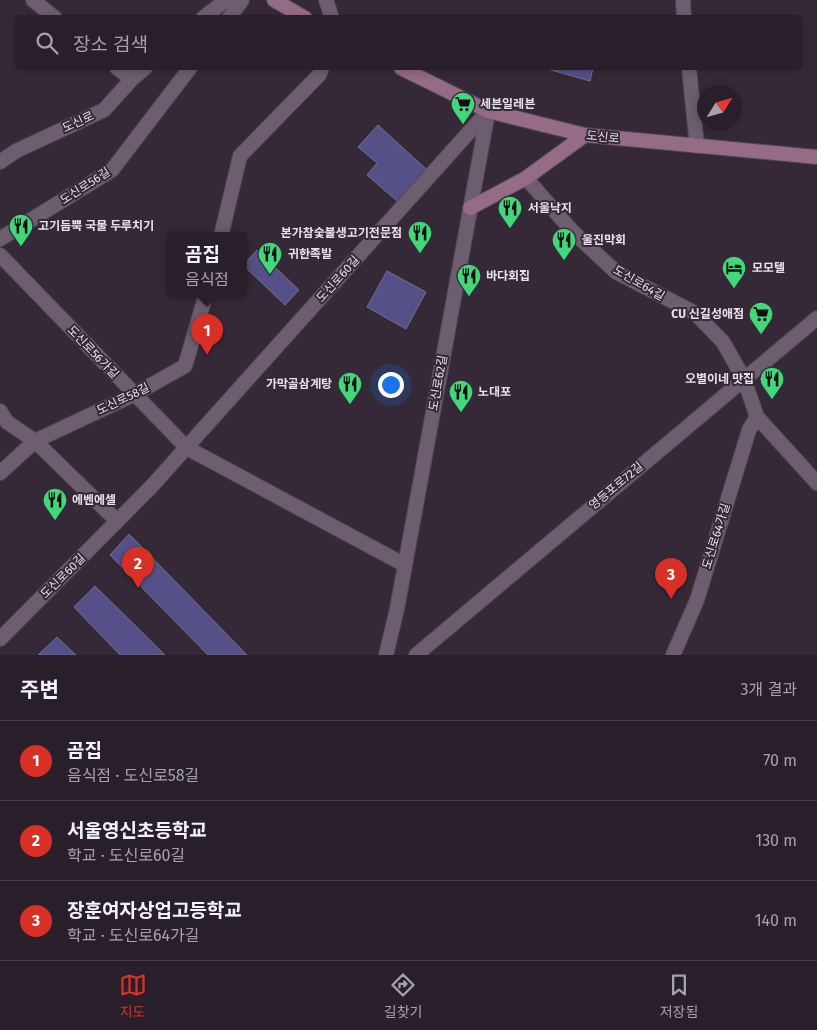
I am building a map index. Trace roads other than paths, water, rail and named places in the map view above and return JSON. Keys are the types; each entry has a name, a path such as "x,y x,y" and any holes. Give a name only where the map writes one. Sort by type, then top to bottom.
{"main road":[{"path":"274,0 300,15"},
{"name":"도신로","path":"404,70 488,111 585,136 817,157"},
{"path":"470,208 526,178 585,136"}],"street":[{"path":"33,0 51,15"},
{"path":"207,15 226,0"},
{"path":"231,15 242,0"},
{"path":"326,0 331,15"},
{"path":"683,0 684,15"},
{"path":"120,70 132,79"},
{"name":"도신로","path":"0,162 16,151 104,110 143,70"},
{"name":"도신로56길","path":"0,239 112,170 188,70"},
{"path":"222,232 240,156 319,75 321,70"},
{"path":"689,70 697,146"},
{"name":"도신로62길","path":"386,655 397,609 488,111"},
{"name":"도신로60길","path":"0,639 187,448 488,111"},
{"name":"도신로64길","path":"526,178 573,232 616,272 695,313 723,342 744,379 757,417 817,483"},
{"name":"도신로56가길","path":"0,255 187,448"},
{"name":"도신로58길","path":"0,473 35,441 135,394 185,366 205,297"},
{"name":"영등포로72길","path":"416,655 817,318"},
{"path":"0,411 7,422 35,441 117,521"},
{"name":"도신로64가길","path":"673,655 697,600 749,430 757,417"},
{"path":"187,448 405,565"}],"place":[{"name":"세븐일레븐","path":"463,125"},
{"name":"서울낙지","path":"510,229"},
{"name":"고기듬뿍 국물 두루치기","path":"21,247"},
{"name":"본가참숯불생고기전문점","path":"420,254"},
{"name":"울진막회","path":"564,261"},
{"name":"귀한족발","path":"270,275"},
{"name":"모모텔","path":"734,289"},
{"name":"바다회집","path":"469,297"},
{"name":"CU 신길성애점","path":"761,335"},
{"name":"곰집","path":"207,355"},
{"name":"오별이네 맛집","path":"772,400"},
{"name":"가막골삼계탕","path":"350,405"},
{"name":"노대포","path":"461,413"},
{"name":"에벤에셀","path":"55,521"},
{"name":"서울영신초등학교","path":"138,588"},
{"name":"장훈여자상업고등학교","path":"671,599"}]}
